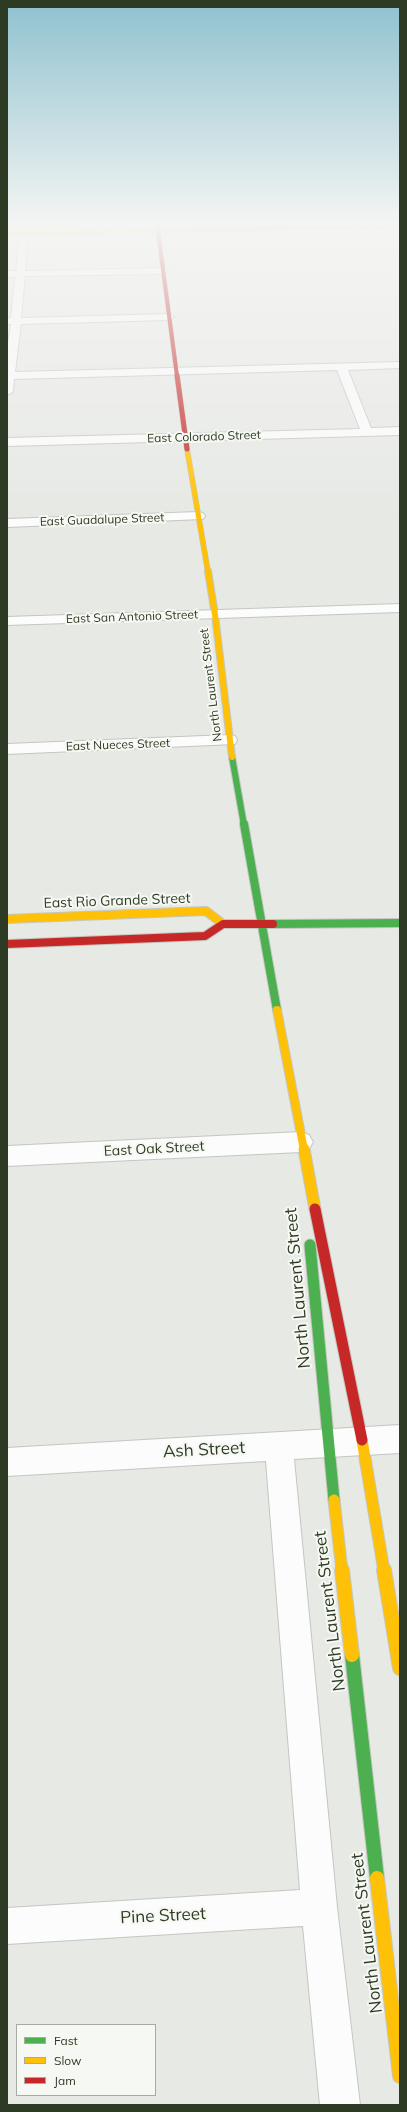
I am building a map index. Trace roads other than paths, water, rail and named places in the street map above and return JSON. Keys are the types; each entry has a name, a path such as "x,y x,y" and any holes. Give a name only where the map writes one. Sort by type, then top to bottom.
{"main road":[{"name":"North Laurent Street","path":"170,323 185,438 215,615 229,740 301,1142 362,1441 400,1668"},
{"name":"East Rio Grande Street","path":"7,920 206,911 224,924"},
{"path":"7,944 205,936 224,924 400,923"},
{"name":"North Laurent Street","path":"301,1142 308,1221"},
{"name":"North Laurent Street","path":"309,1237 327,1442 400,2076"}],"street":[{"path":"7,392 12,323"},
{"path":"8,376 400,366"},
{"path":"341,367 367,432"},
{"name":"East Colorado Street","path":"7,442 400,431"},
{"name":"East Guadalupe Street","path":"7,523 198,516"},
{"name":"East San Antonio Street","path":"7,621 400,608"},
{"name":"East Nueces Street","path":"7,749 229,740"},
{"name":"East Oak Street","path":"7,1156 301,1142"},
{"name":"Ash Street","path":"7,1462 327,1442 400,1439"},
{"path":"279,1446 319,1907 340,2105"},
{"name":"Pine Street","path":"7,1926 319,1907"}]}
